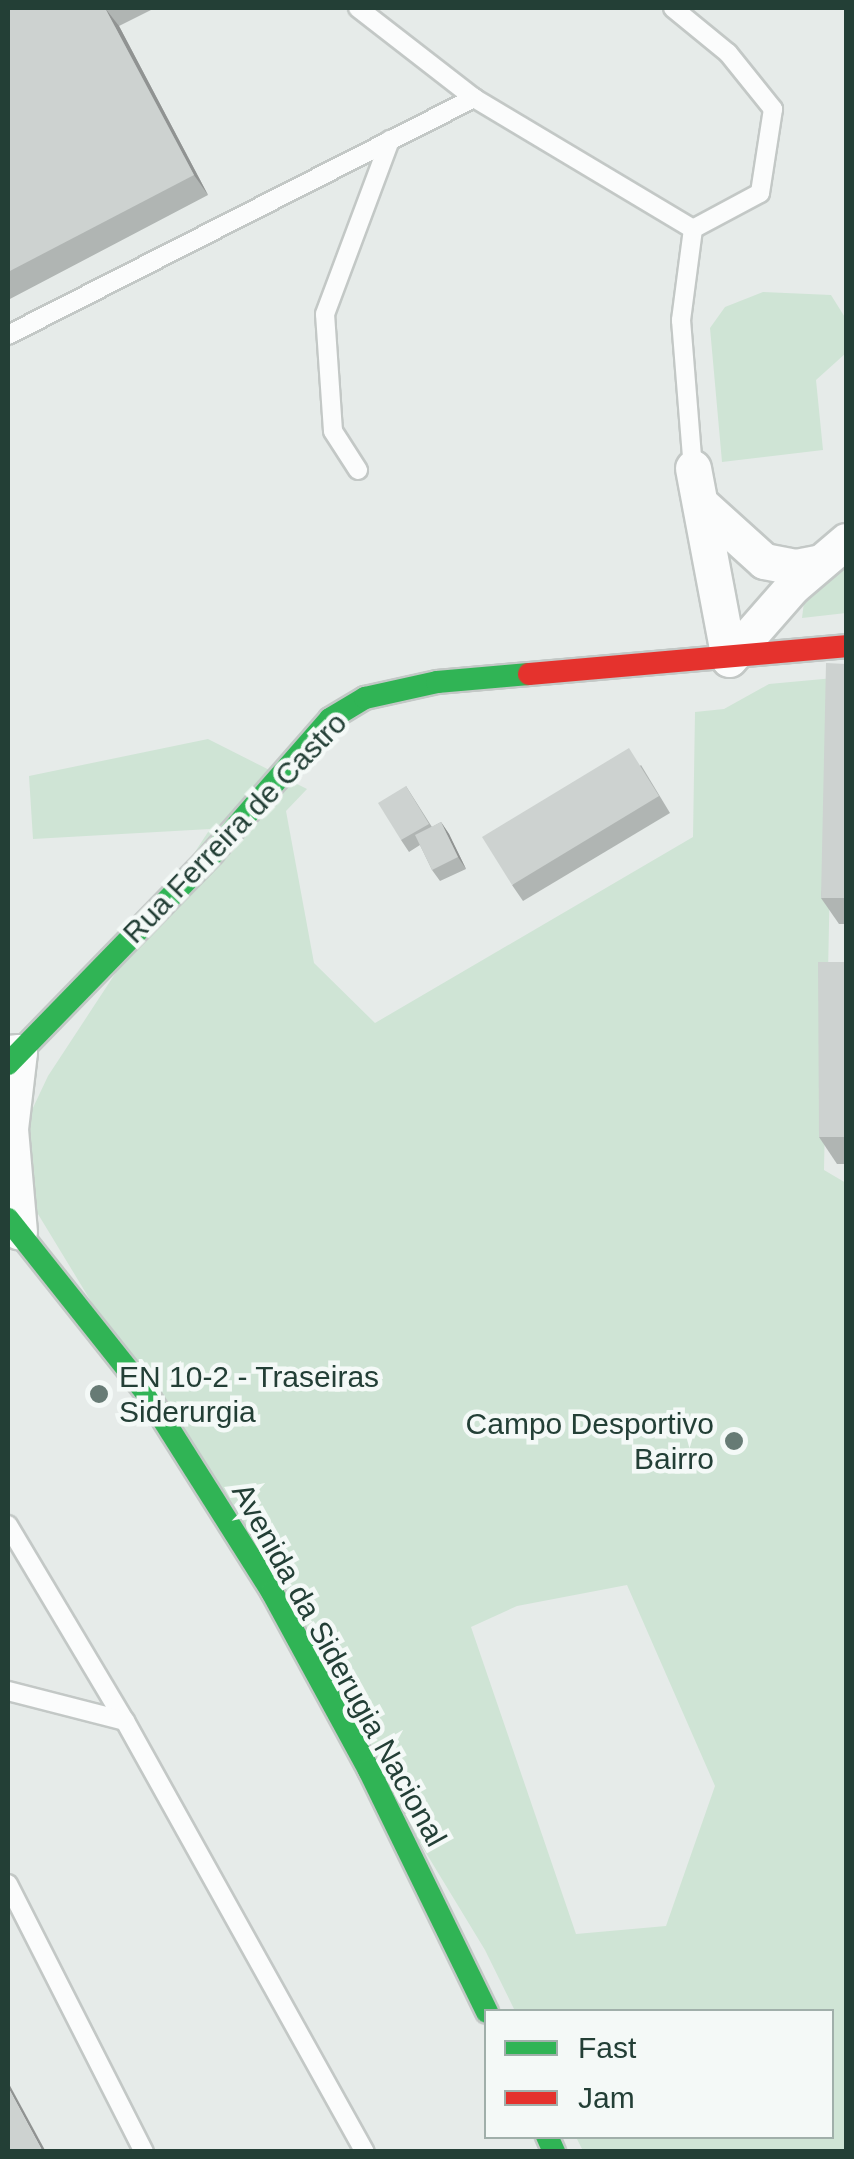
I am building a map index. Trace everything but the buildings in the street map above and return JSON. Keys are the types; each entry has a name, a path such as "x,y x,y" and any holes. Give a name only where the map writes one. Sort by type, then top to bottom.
{"street":[{"path":"693,468 729,658"},
{"path":"701,504 746,551 764,561 796,566 834,551"},
{"path":"729,658 782,598 834,551"},
{"name":"Rua Ferreira de Castro","path":"782,598 793,630 830,649"},
{"name":"Rua Ferreira de Castro","path":"13,1226 11,1056 212,854 330,719 365,698 438,682 830,649"},
{"name":"Avenida da Siderugia Nacional","path":"13,1226 147,1394 272,1592 369,1770 485,2009"}],"lane":[{"path":"358,8 474,98 693,228"},
{"path":"673,8 728,53 773,109 760,192 693,228"},
{"path":"8,334 474,98"},
{"path":"358,470 333,431 325,314 390,140"},
{"path":"693,228 681,320 693,468"},
{"path":"8,1526 125,1721 365,2152"},
{"path":"8,1690 125,1721"},
{"path":"8,1884 144,2152"}],"green space":[{"path":"763,292 831,295 846,319 846,353 816,380 823,450 722,462 710,328 725,307"},
{"path":"846,552 846,613 802,618 805,594"},
{"path":"834,678 824,1170 846,1183 846,2151 583,2151 577,2139 834,2139 834,2009 514,2009 485,1950 24,1191 22,1131 48,1076 210,829 33,839 29,776 208,739 307,789 286,811 314,963 375,1023 693,837 695,712 724,709 769,684","holes":["627,1585 715,1786 666,1926 576,1934 471,1627 517,1606"]}],"traffic: fast":[{"path":"8,1064 212,854 330,719 365,698 437,682 529,674"},
{"path":"8,1219 147,1394 272,1592 369,1770 486,2009"},
{"path":"548,2139 554,2152"}],"traffic: jam":[{"path":"529,674 846,646"}],"place":[{"name":"EN 10-2 - Traseiras Siderurgia","path":"99,1394"},
{"name":"Campo Desportivo Bairro","path":"734,1441"}]}
